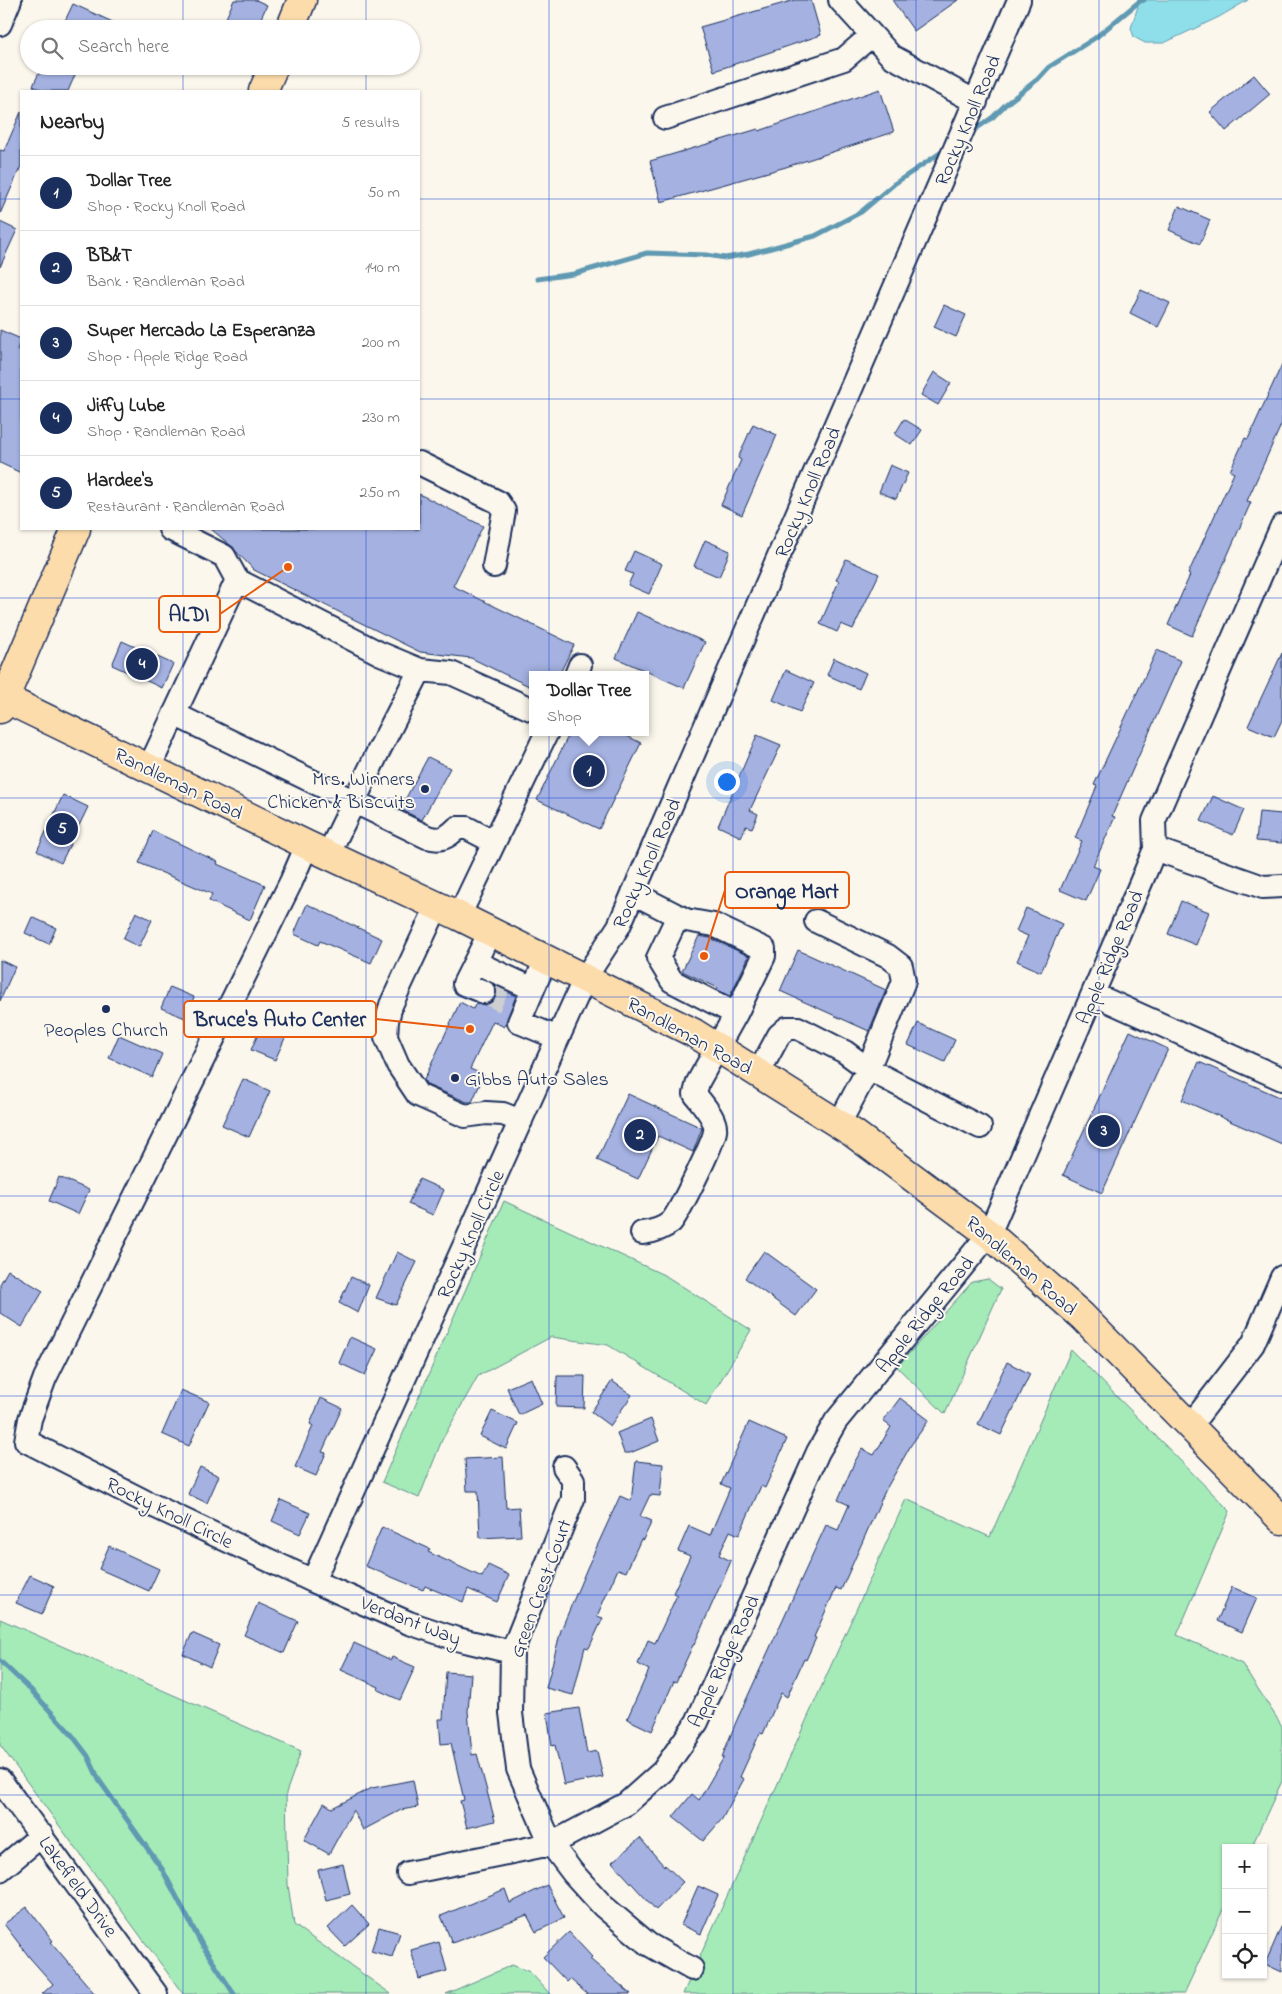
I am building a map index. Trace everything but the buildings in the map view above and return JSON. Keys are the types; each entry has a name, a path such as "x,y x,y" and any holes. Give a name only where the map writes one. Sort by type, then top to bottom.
{"main road":[{"path":"294,20 302,0"},
{"path":"263,90 270,75"},
{"path":"1,701 76,530"},
{"name":"Randleman Road","path":"1,701 149,768 448,911 694,1033 838,1124 918,1180 989,1234 1082,1316 1282,1520"}],"street":[{"path":"0,24 10,0"},
{"path":"840,0 891,56 976,102"},
{"name":"Rocky Knoll Road","path":"585,978 619,926 1019,0"},
{"path":"665,118 844,60 872,35"},
{"path":"420,463 498,502 504,511 494,566"},
{"name":"Apple Ridge Road","path":"408,1873 551,1844 626,1804 663,1771 697,1722 818,1452 836,1421 989,1234 1155,849 1154,821 1282,526"},
{"path":"172,530 224,556 237,580 379,653 420,670 451,673 529,708"},
{"path":"149,768 237,580"},
{"path":"318,850 354,801 420,670"},
{"path":"174,714 427,836 438,840 449,837 457,828 467,828 494,842"},
{"path":"521,1121 503,1114 486,1113 465,1116 418,1095 398,1065 386,1037 387,1021 392,1005 448,911 494,842 545,736"},
{"path":"1155,849 1263,887 1282,886"},
{"name":"Rocky Knoll Circle","path":"318,850 290,882 45,1378 30,1419 26,1441 152,1505 313,1581 585,978"},
{"path":"633,893 686,920 714,925 764,949 764,956 736,1014 698,1082 696,1094 713,1120 716,1130 711,1142 679,1211 671,1222 654,1232 642,1233"},
{"path":"678,916 658,958 662,966 672,981 736,1014"},
{"path":"816,921 888,956 901,966 904,981 868,1069 838,1124"},
{"path":"484,992 464,984 490,932"},
{"path":"546,960 533,989 518,1009 519,1022 558,1038"},
{"path":"475,962 533,989"},
{"path":"1093,994 1282,1079"},
{"path":"758,1074 780,1035 787,1028 798,1028 845,1052 868,1069 980,1127"},
{"path":"1190,1426 1253,1344 1282,1277"},
{"name":"Green Crest Court","path":"564,1467 573,1480 573,1499 512,1652 511,1713 518,1769 551,1844 573,1873 604,1906 648,1944 692,1969"},
{"name":"Verdant Way","path":"313,1581 409,1623 456,1640 512,1652"},
{"name":"Lakefield Drive","path":"0,1780 42,1835 156,1994"},
{"path":"0,1870 42,1835"}],"green space":[{"path":"504,1201 666,1276 751,1330 706,1405 608,1345 551,1337 478,1376 442,1440 419,1498 382,1482"},
{"path":"988,1279 1001,1289 945,1414 897,1367 972,1282"},
{"path":"1071,1350 1230,1511 1177,1635 1242,1664 1282,1726 1282,1781 1253,1844 1222,1844 1222,1912 1184,1994 683,1994 906,1499 990,1537"},
{"path":"0,1619 301,1751 286,1793 288,1885 294,1925 391,1994 183,1994 0,1745"},
{"path":"512,1965 530,1972 550,1994 446,1994"}],"water":[{"path":"1140,0 1248,0 1219,17 1164,43 1145,43 1134,37 1131,28"}],"waterway":[{"path":"970,133 993,117 1006,104 1038,79 1049,67 1095,38 1140,1 1144,0"},
{"path":"537,279 574,274 647,253 707,255 725,258 749,254 815,236 861,212 894,184 946,149"},
{"path":"0,1661 31,1690 72,1735 88,1756 99,1780 162,1869 202,1945 234,1994"}],"tunnel":[{"path":"484,992 513,1006"}],"place":[{"name":"ALDI","path":"288,567"},
{"name":"Jiffy Lube","path":"142,664"},
{"name":"Dollar Tree","path":"589,771"},
{"name":"Mrs. Winners Chicken & Biscuits","path":"425,789"},
{"name":"Hardee's","path":"62,829"},
{"name":"Orange Mart","path":"704,956"},
{"name":"Peoples Church","path":"106,1009"},
{"name":"Bruce's Auto Center","path":"470,1029"},
{"name":"Gibbs Auto Sales","path":"455,1078"},
{"name":"Super Mercado La Esperanza","path":"1104,1131"},
{"name":"BB&T","path":"640,1135"}]}
